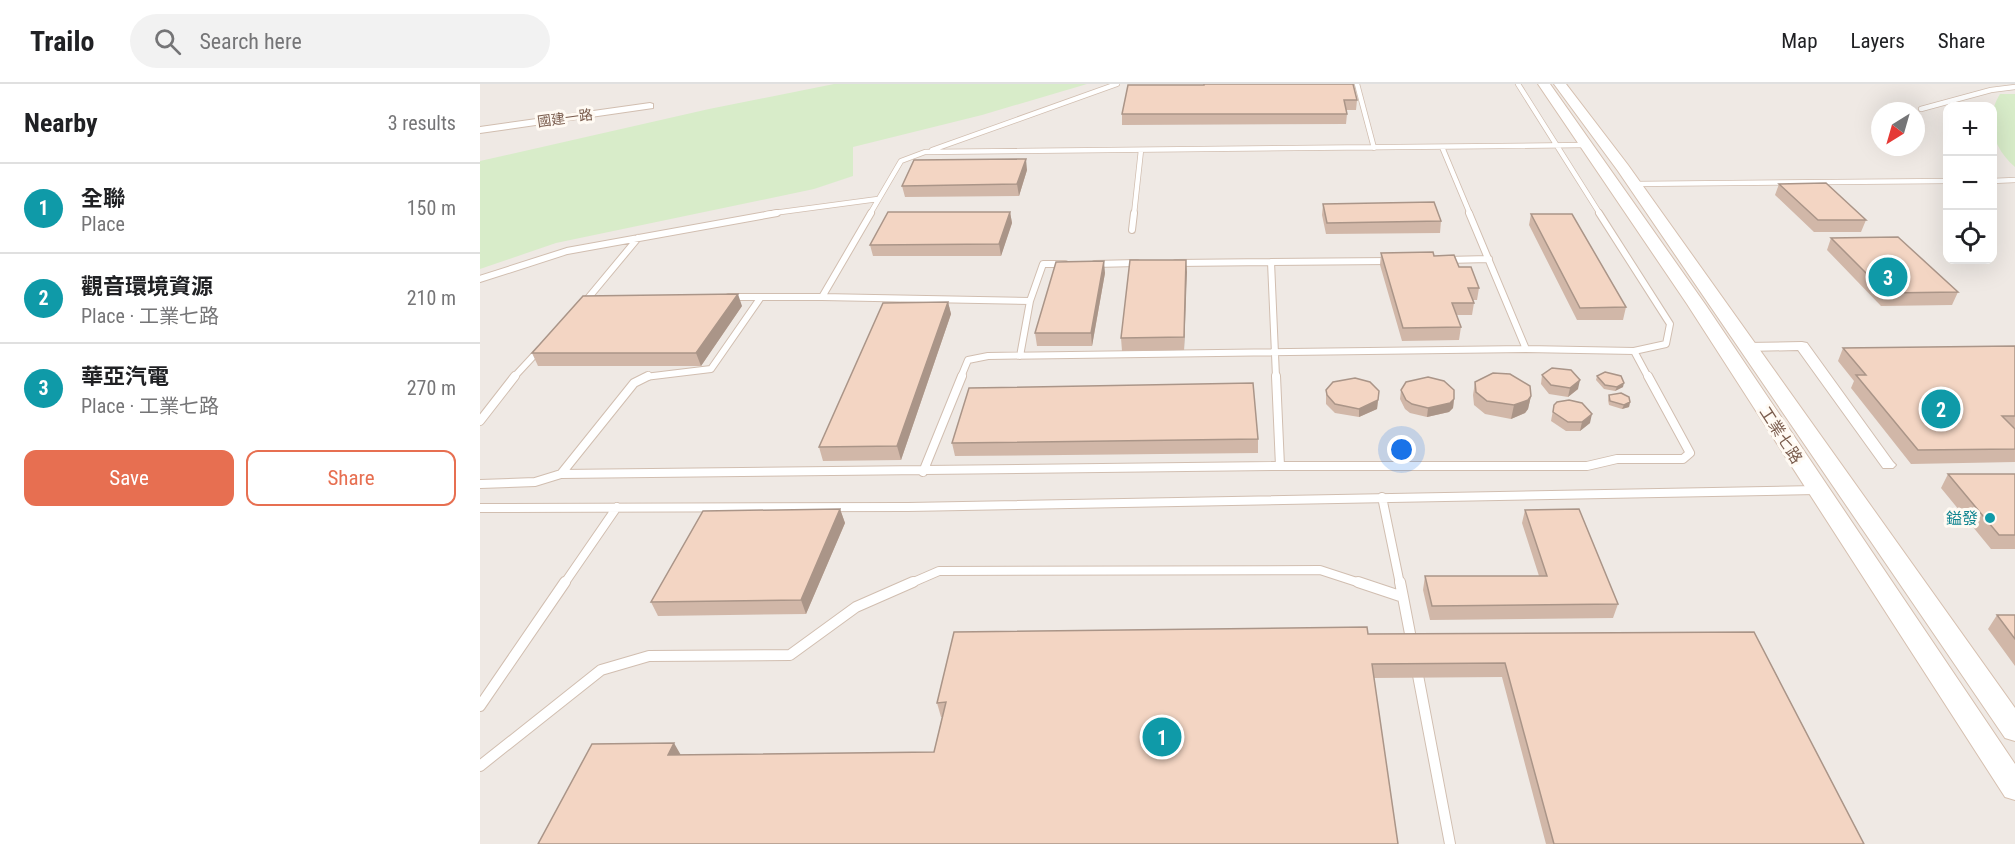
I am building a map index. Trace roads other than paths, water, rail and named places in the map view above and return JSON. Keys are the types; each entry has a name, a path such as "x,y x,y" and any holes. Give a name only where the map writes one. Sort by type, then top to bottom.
{"street":[{"name":"工業七路","path":"1544,84 1695,304 2015,789"},
{"name":"工業七路","path":"1560,84 1634,184 2015,730"},
{"name":"國建一路","path":"480,130 650,106"},
{"path":"1746,347 1802,346 1888,465"}],"lane":[{"path":"822,297 901,161 1117,84"},
{"path":"1357,84 1374,148"},
{"path":"923,472 968,360 988,356 1526,349 1634,351 1666,344 1670,324 1518,84"},
{"path":"1925,108 1952,103 1974,93 2015,87"},
{"path":"925,152 1586,145"},
{"path":"1442,147 1526,349"},
{"path":"1132,230 1141,150"},
{"path":"1997,181 2015,180"},
{"path":"1634,184 1943,181"},
{"path":"480,279 567,251 751,216 878,199"},
{"path":"582,305 638,238"},
{"path":"1443,260 1489,259"},
{"path":"1162,263 1397,261"},
{"path":"1270,262 1280,466"},
{"path":"1090,264 1150,263"},
{"path":"1020,356 1030,301 1042,264 1078,264"},
{"path":"590,296 602,296"},
{"path":"716,297 1030,301"},
{"path":"561,474 634,382 650,375 711,369 761,297"},
{"path":"480,421 500,392 549,340"},
{"path":"480,484 535,482 561,474 923,472 1280,466 1587,466 1617,459 1683,459 1690,453 1634,351"},
{"path":"480,508 908,507 1817,490"},
{"path":"1382,497 1450,844"},
{"path":"480,706 617,507"},
{"path":"480,766 601,670 649,656 790,655 856,607 939,571 1320,570 1403,597"}],"place":[{"name":"華亞汽電","path":"1888,277"},
{"name":"觀音環境資源","path":"1941,409"},
{"name":"鎰發","path":"1990,518"},
{"name":"全聯","path":"1162,737"}]}
